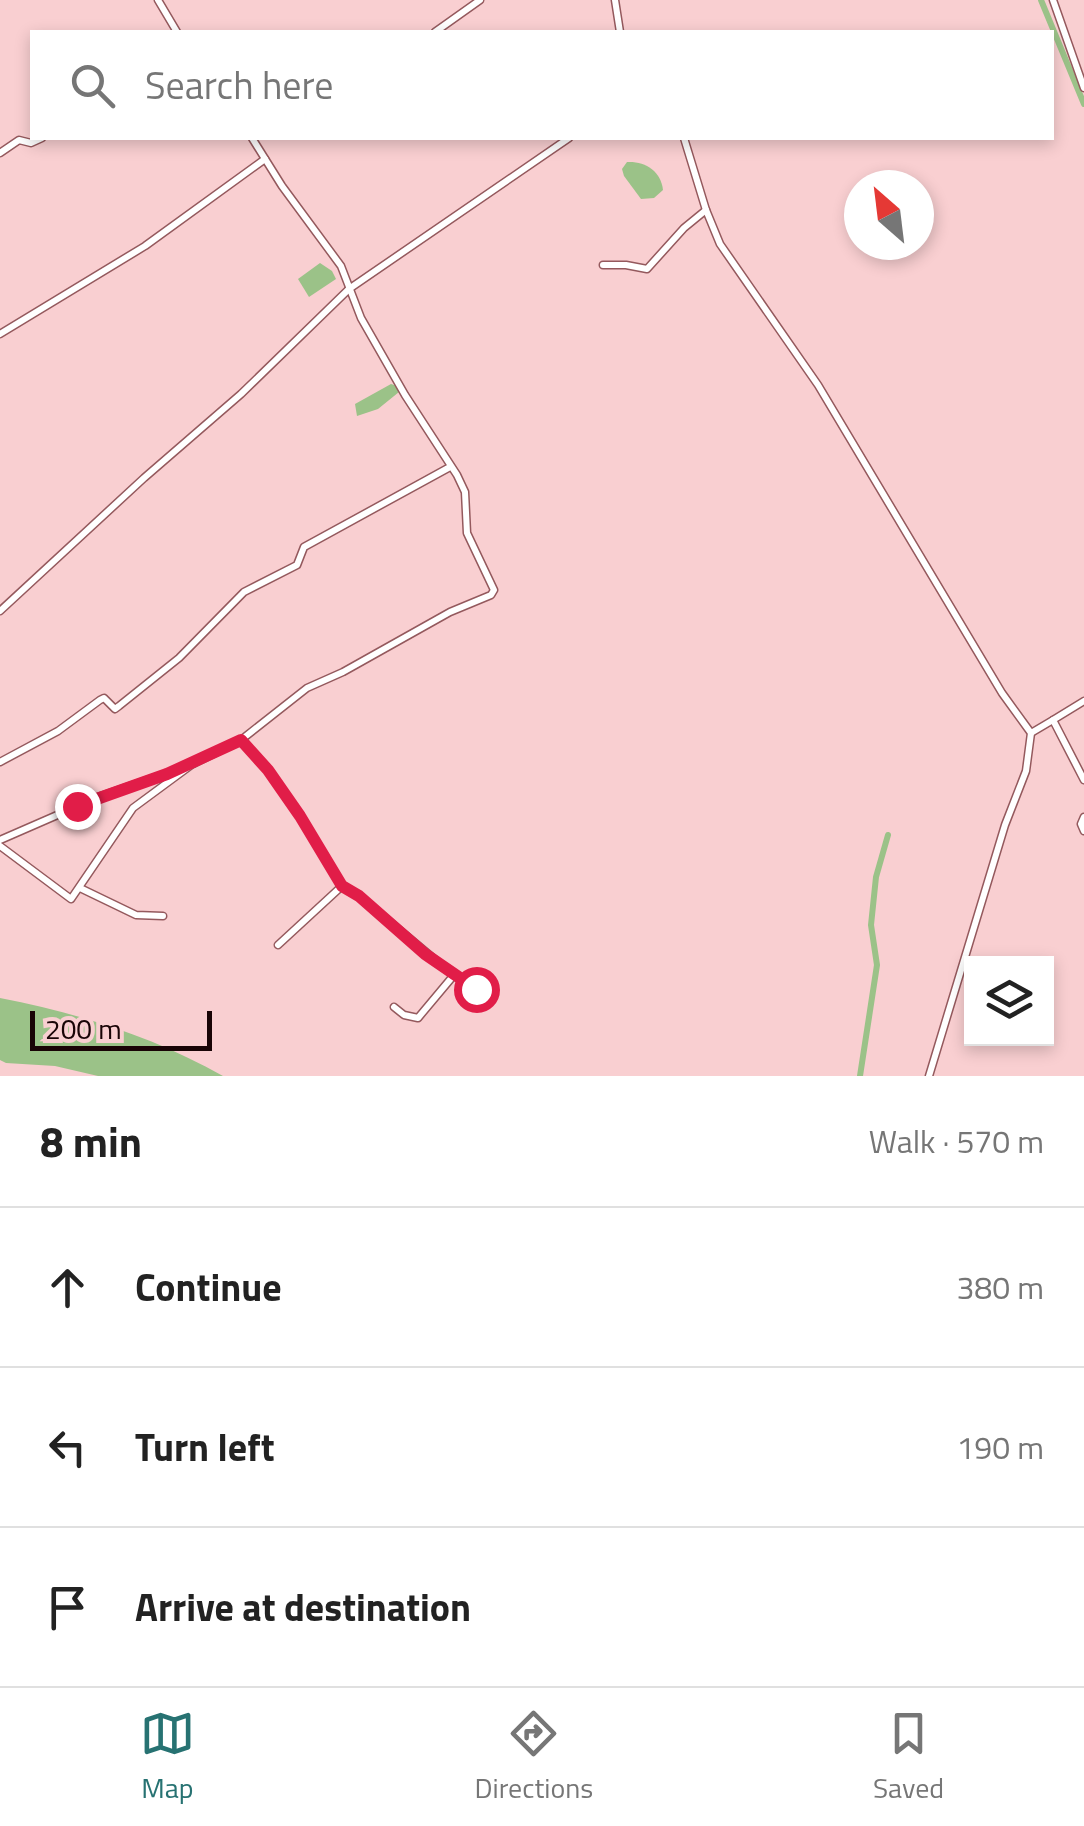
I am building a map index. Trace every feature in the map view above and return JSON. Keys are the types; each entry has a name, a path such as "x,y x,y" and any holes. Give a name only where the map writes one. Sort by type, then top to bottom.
{"street":[{"path":"158,0 176,30"},
{"path":"438,30 480,0"},
{"path":"615,0 620,30"},
{"path":"1053,0 1084,88"},
{"path":"0,153 20,140 31,144 38,140"},
{"path":"194,763 133,808 80,888 68,898 0,843 114,791 194,763 241,740 307,688 450,612 492,595 493,585 464,525 465,492 405,395 349,290 341,266 253,140"},
{"path":"0,611 241,394 349,290 566,140"},
{"path":"685,140 720,244 818,385 1002,693 1031,733 1026,771 1005,825 929,1076"},
{"path":"0,334 121,262 265,159"},
{"path":"602,266 626,264 646,269 706,210"},
{"path":"0,762 58,731 104,698 115,709 180,658 244,592 297,565 304,547 450,466"},
{"path":"1031,733 1084,701"},
{"path":"1053,720 1084,780"},
{"path":"241,740 300,816 342,886 454,975 490,995"},
{"path":"1084,817 1084,831"},
{"path":"278,945 342,886"},
{"path":"80,888 136,915 163,916"},
{"path":"394,1008 418,1018 454,975"}],"shaded area":[{"path":"627,162 651,168 663,190 654,198 641,199 624,176 622,169"},
{"path":"320,263 336,279 309,297 298,279"},
{"path":"391,384 399,392 378,409 357,416 355,404"},
{"path":"0,998 115,1028 170,1049 223,1076 98,1076 55,1066 6,1063 0,1060"}],"waterway":[{"path":"1041,0 1053,30"},
{"path":"1054,31 1084,104"},
{"path":"860,1076 877,965 871,925 876,877 888,835"}],"route":[{"path":"77,806 167,774 241,740 300,816 342,886 359,896 425,954 476,989"}]}
